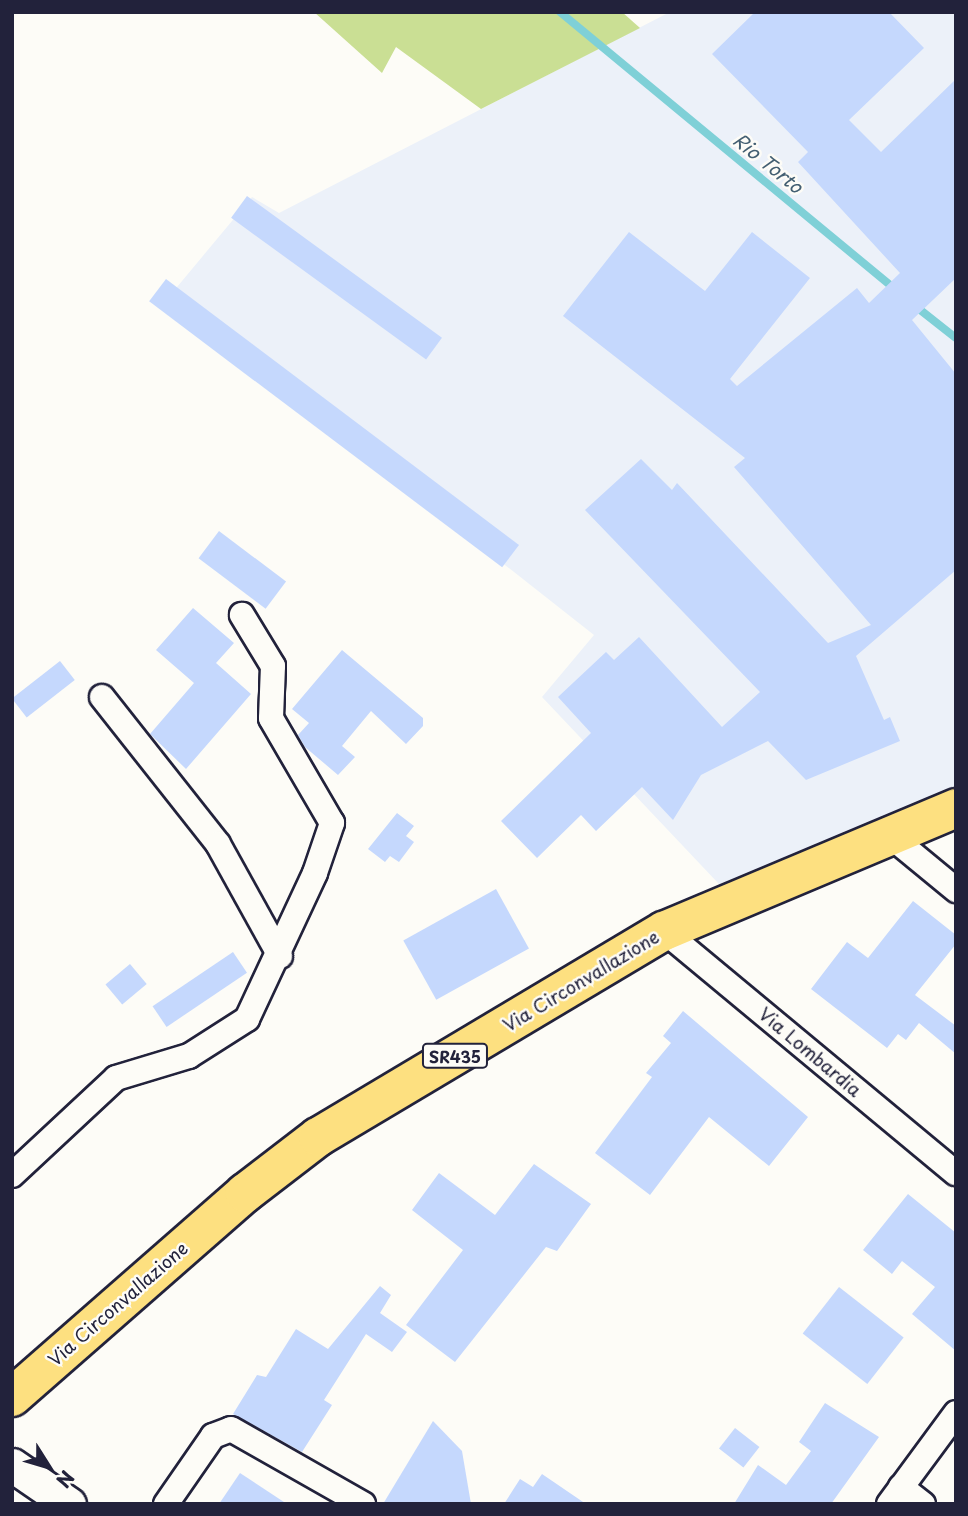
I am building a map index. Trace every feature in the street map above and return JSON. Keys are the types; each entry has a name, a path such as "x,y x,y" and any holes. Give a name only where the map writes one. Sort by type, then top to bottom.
{"main road":[{"name":"Via Circonvallazione","path":"12,1397 245,1193 318,1137 664,931 893,838 956,808"}],"street":[{"path":"12,1175 116,1078 189,1056 247,1019 280,956 332,823 271,718 273,666 242,615"},
{"path":"102,697 218,844 280,956"},
{"path":"893,838 956,890"},
{"name":"Via Lombardia","path":"664,931 956,1173"},
{"path":"923,1504 895,1495 956,1413"},
{"path":"166,1504 213,1436 230,1429 363,1504"},
{"path":"12,1465 69,1504"}],"shaded area":[{"path":"670,12 956,12 956,796 736,902 542,697 594,635 167,299 252,197 279,213"}],"green space":[{"path":"314,12 622,12 640,28 481,109 396,47 382,73"}],"building":[{"path":"755,12 889,12 924,48 849,120 881,152 956,79 956,278 912,320 956,374 956,570 856,656 884,720 890,717 900,741 806,780 768,741 701,775 673,820 642,787 596,831 581,815 537,858 501,821 591,733 558,697 606,652 614,660 639,637 722,727 760,692 585,510 641,459 672,490 677,483 828,643 871,625 734,467 745,458 563,316 629,232 705,291 752,232 810,278 730,379 737,386 857,288 869,303 900,273 798,162 808,152 712,54"},
{"path":"247,196 442,338 426,359 231,218"},
{"path":"166,279 519,545 502,567 149,301"},
{"path":"219,531 286,582 266,609 199,558"},
{"path":"193,608 234,643 216,663 251,694 186,769 150,734 194,683 156,650"},
{"path":"342,650 423,718 423,726 406,744 371,711 342,746 355,757 338,775 305,747 298,735 309,723 292,709"},
{"path":"60,661 75,680 27,717 12,699"},
{"path":"397,813 414,826 406,836 414,842 399,862 390,856 385,862 368,849"},
{"path":"496,889 529,948 436,1000 403,940"},
{"path":"913,901 956,935 956,944 915,995 956,1026 956,1054 919,1023 906,1040 898,1034 887,1048 811,989 847,942 868,958"},
{"path":"233,952 247,973 167,1027 153,1006"},
{"path":"130,964 147,984 122,1004 105,985"},
{"path":"683,1011 808,1117 769,1166 709,1117 650,1195 595,1153 652,1077 646,1073 671,1043 663,1036"},
{"path":"534,1164 591,1204 557,1251 546,1247 455,1362 406,1325 463,1250 412,1210 439,1173 495,1215"},
{"path":"908,1194 956,1233 956,1351 912,1314 935,1287 902,1261 892,1274 863,1250"},
{"path":"380,1286 391,1295 380,1313 407,1332 392,1352 366,1334 324,1400 332,1405 302,1452 233,1414 257,1375 266,1377 296,1329 328,1349"},
{"path":"839,1287 904,1337 867,1384 803,1333"},
{"path":"825,1403 879,1437 831,1504 734,1504 758,1465 786,1485 811,1451 799,1442"},
{"path":"433,1421 462,1451 471,1504 383,1504"},
{"path":"735,1428 759,1447 743,1468 719,1448"},
{"path":"240,1473 287,1504 219,1504"},
{"path":"542,1474 586,1504 504,1504 520,1479 533,1487"}],"waterway":[{"name":"Rio Torto","path":"560,12 896,290"},
{"name":"Rio Torto","path":"914,305 956,338"}]}
